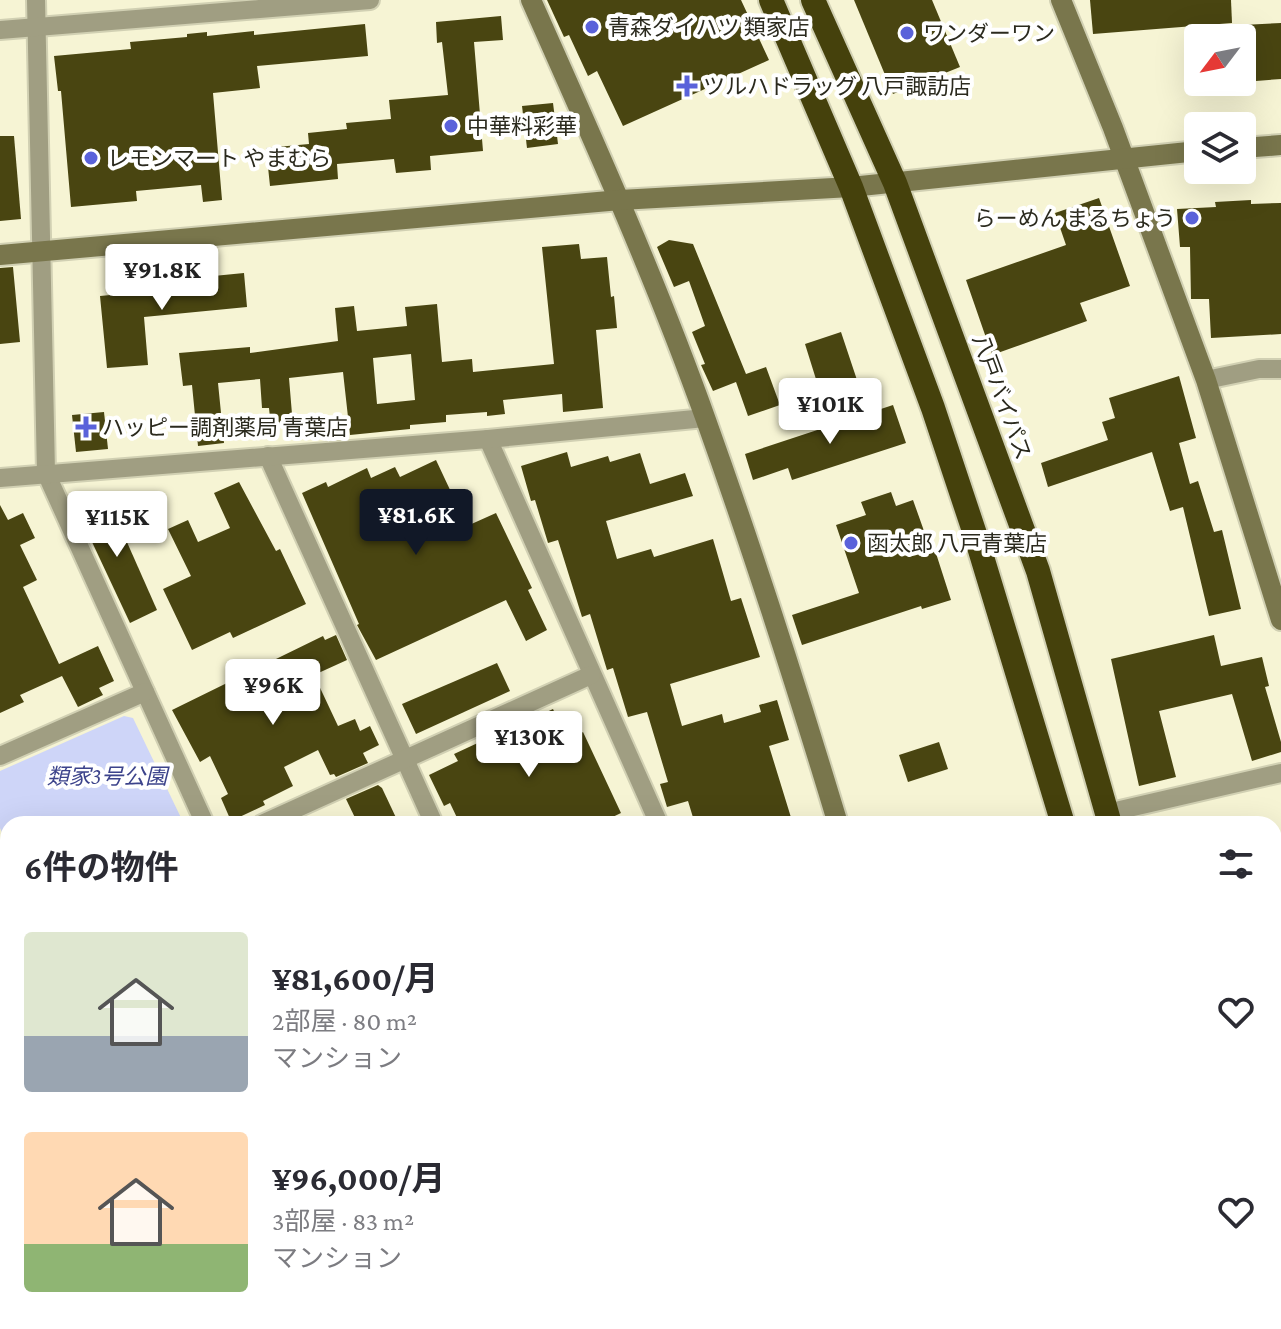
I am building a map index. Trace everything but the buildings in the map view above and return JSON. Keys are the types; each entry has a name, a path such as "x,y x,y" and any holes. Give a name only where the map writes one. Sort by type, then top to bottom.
{"highway":[{"path":"771,0 851,187 933,408 976,537 1061,816"},
{"name":"八戸バイパス","path":"813,0 895,183 1038,571 1108,816"}],"street":[{"path":"36,0 46,473 201,816"},
{"path":"0,30 233,5 370,0"},
{"path":"531,0 620,200 705,418 783,644 836,816"},
{"path":"1061,0 1124,157 1206,380 1281,620"},
{"path":"1256,147 1281,145"},
{"path":"0,255 620,200 851,187 1184,152"},
{"path":"1206,380 1259,369 1281,369"},
{"path":"0,478 488,439 705,418"},
{"path":"488,439 655,816"},
{"path":"268,456 430,816"},
{"path":"280,816 591,675"},
{"path":"0,756 145,692"},
{"path":"1117,816 1281,773"}],"green space":[{"name":"類家3号公園","path":"124,716 133,718 180,816 0,816 0,771"}],"place":[{"name":"青森ダイハツ 類家店","path":"592,27"},
{"name":"ワンダーワン","path":"907,33"},
{"name":"ツルハドラッグ 八戸諏訪店","path":"687,86"},
{"name":"中華料彩華","path":"451,126"},
{"name":"レモンマート やまむら","path":"91,158"},
{"name":"らーめん まるちょう","path":"1192,218"},
{"name":"ハッピー調剤薬局 青葉店","path":"86,427"},
{"name":"函太郎 八戸青葉店","path":"851,543"}]}
